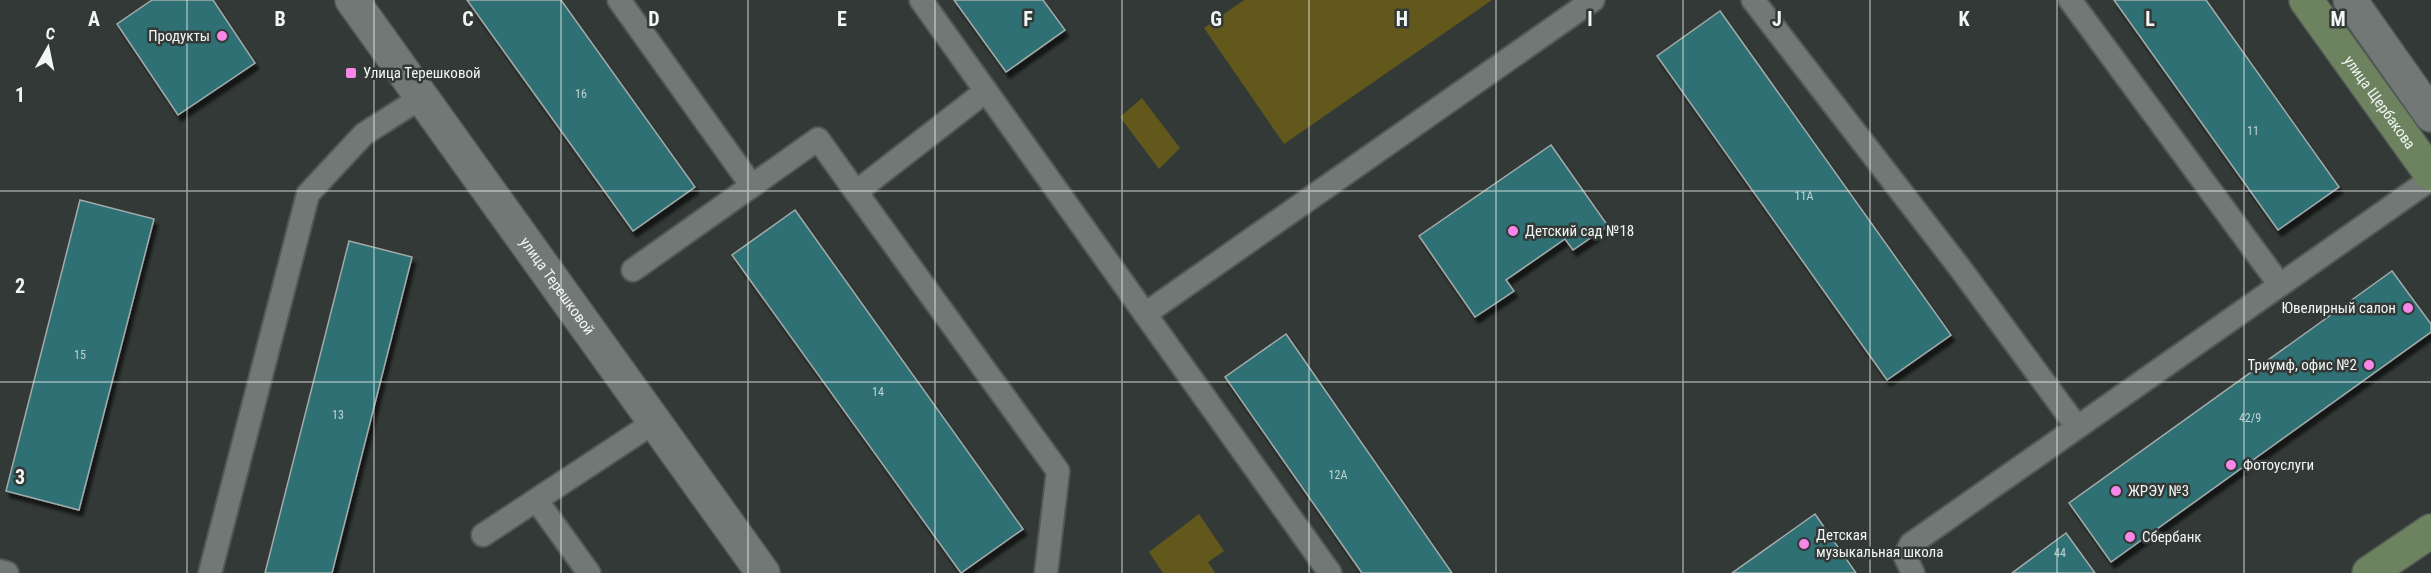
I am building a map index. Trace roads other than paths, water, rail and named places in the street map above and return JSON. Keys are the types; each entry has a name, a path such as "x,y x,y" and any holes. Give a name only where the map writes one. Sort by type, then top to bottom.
{"street":[{"name":"улица Терешковой","path":"352,0 763,573"},
{"name":"улица Щербакова","path":"2306,0 2431,176"},
{"path":"2350,0 2431,115"},
{"path":"2369,573 2431,531"}],"lane":[{"path":"619,0 752,186"},
{"path":"921,0 1330,573"},
{"path":"1145,314 1593,0"},
{"path":"1753,0 1960,268 2077,427"},
{"path":"2070,0 2280,285"},
{"path":"856,192 986,91"},
{"path":"210,573 308,194 364,134 422,98"},
{"path":"633,270 818,139 1058,471 1046,573"},
{"path":"1913,573 1905,556 1911,544 2431,176"},
{"path":"483,535 656,421"},
{"path":"537,501 589,573"},
{"path":"0,571 7,573"}],"place":[{"name":"Продукты","path":"222,36"},
{"name":"Улица Терешковой","path":"351,73"},
{"name":"Детский сад №18","path":"1513,231"},
{"name":"Ювелирный салон","path":"2408,308"},
{"name":"Триумф, офис №2","path":"2369,365"},
{"name":"Фотоуслуги","path":"2231,465"},
{"name":"ЖРЭУ №3","path":"2116,491"},
{"name":"Сбербанк","path":"2130,537"},
{"name":"Детская музыкальная школа","path":"1804,544"}]}
